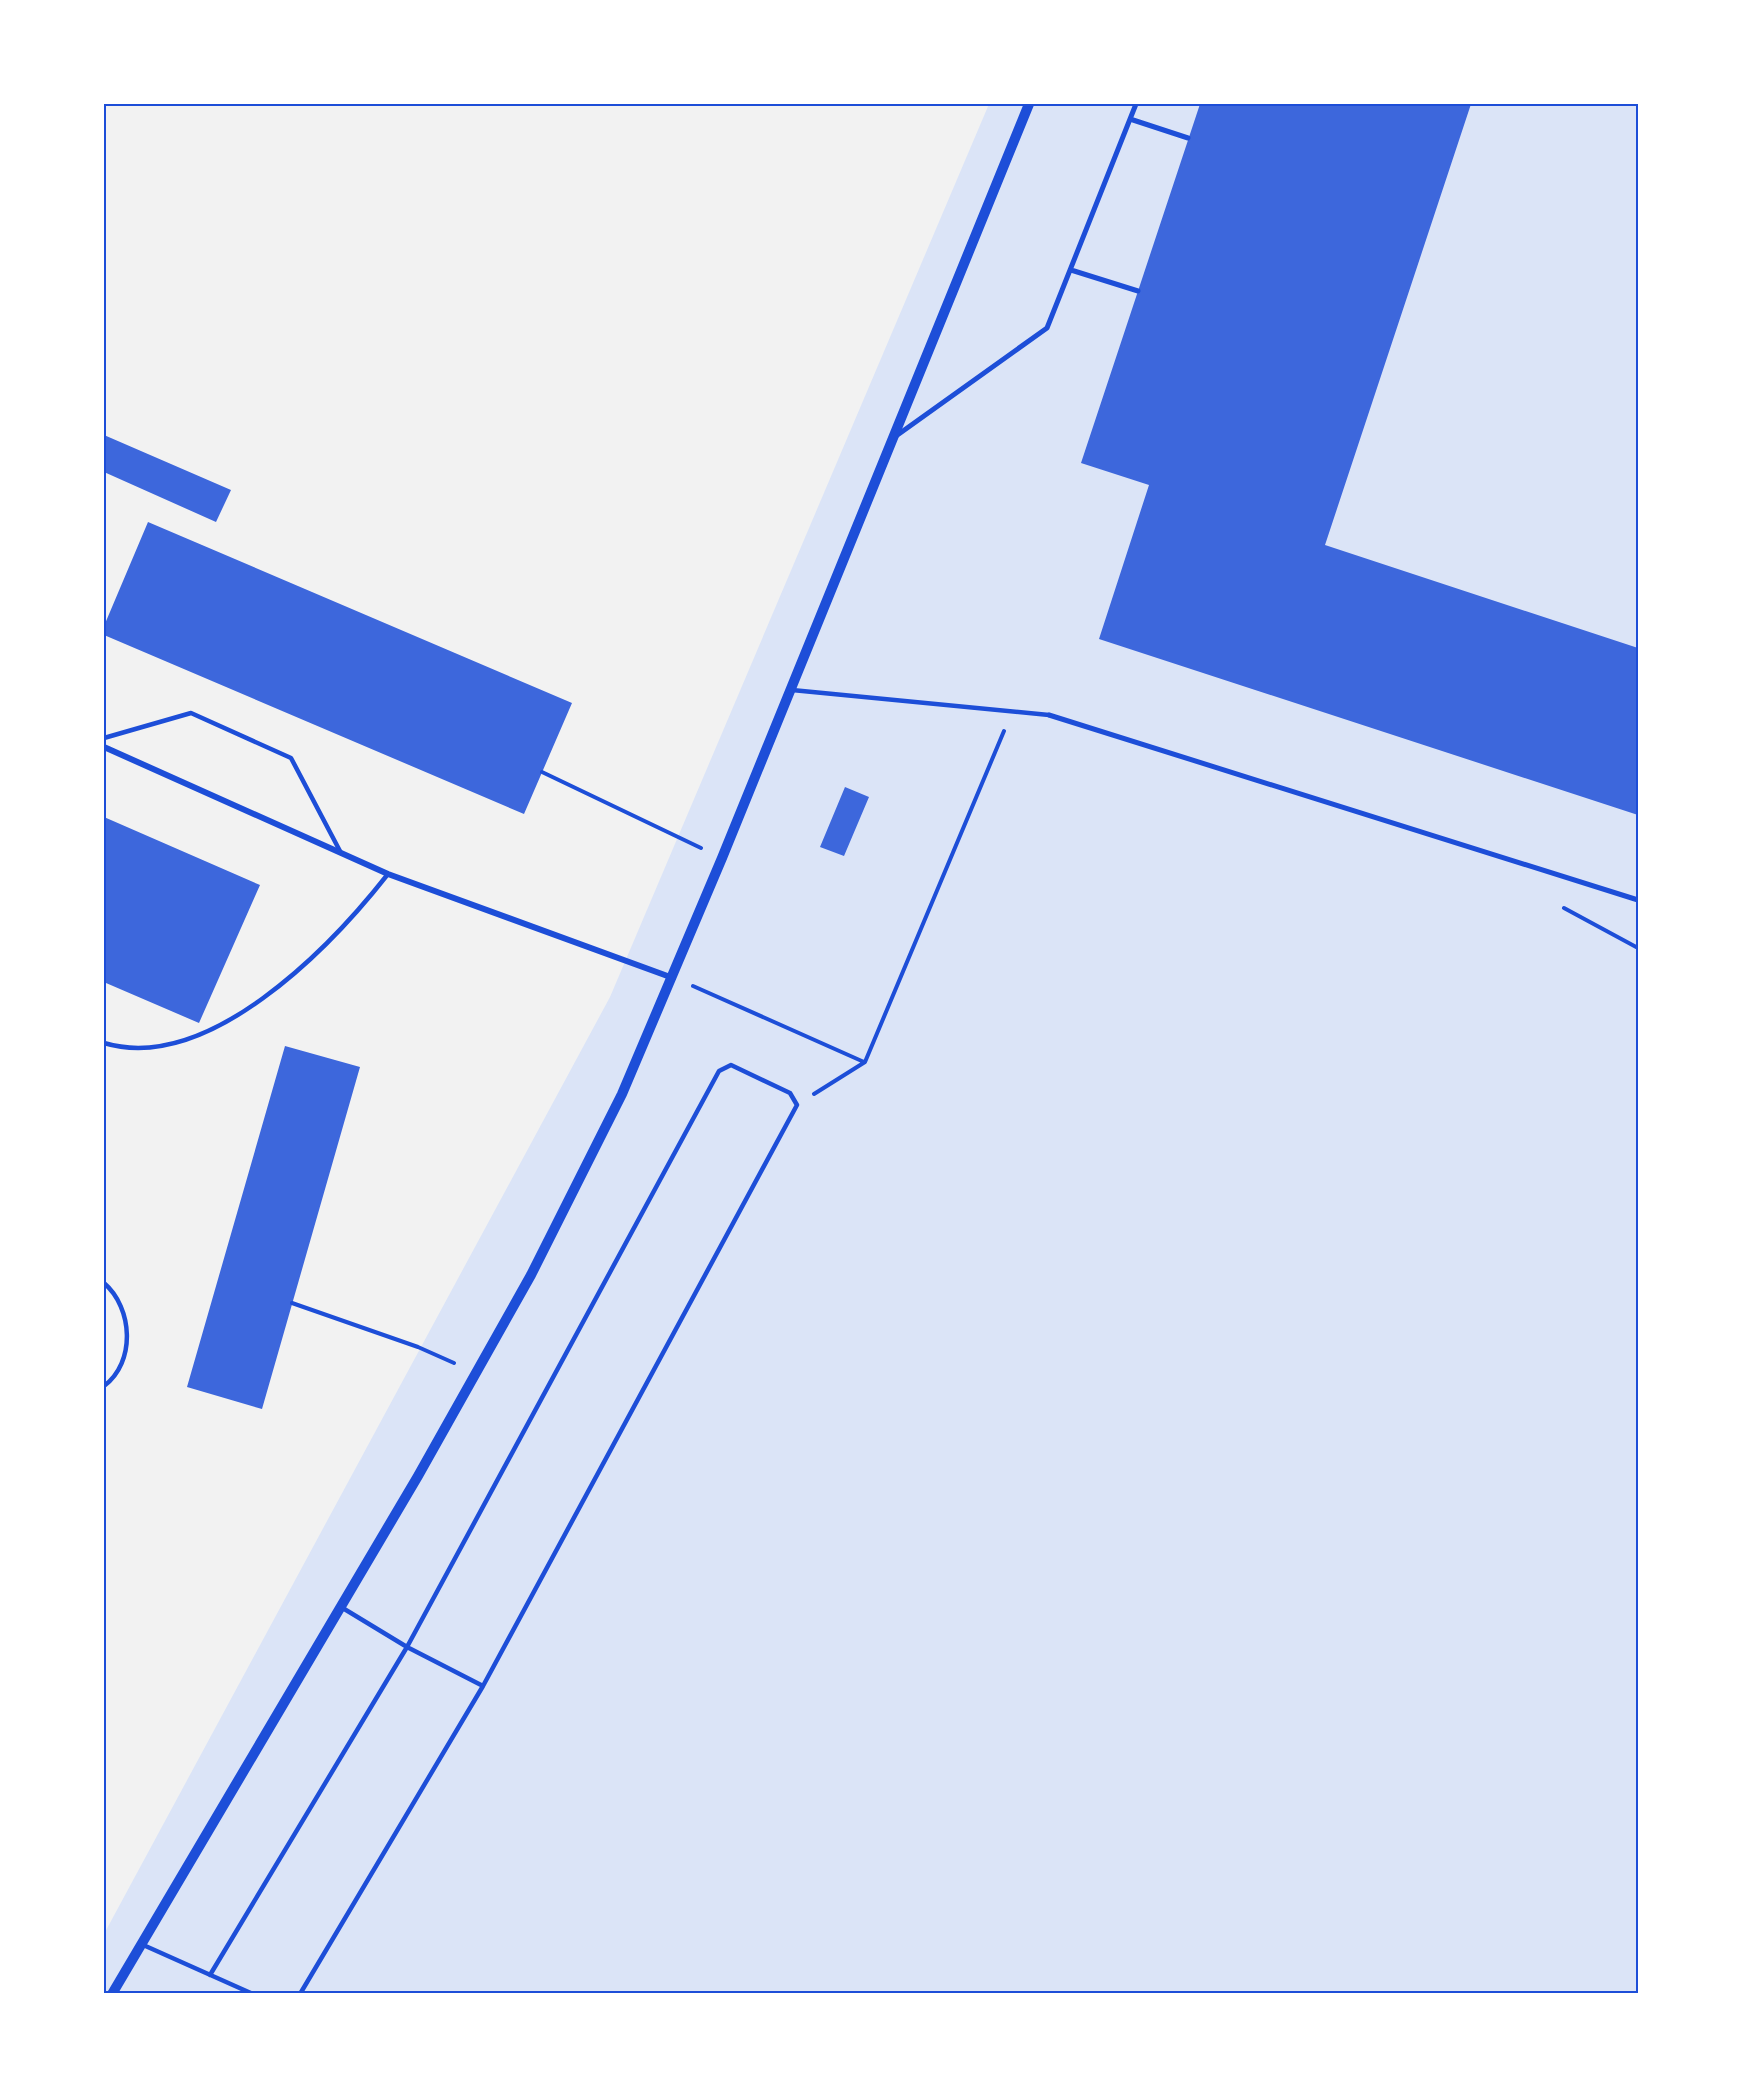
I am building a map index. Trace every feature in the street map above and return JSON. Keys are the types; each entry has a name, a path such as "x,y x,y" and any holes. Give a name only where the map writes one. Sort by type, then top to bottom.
{"street":[{"path":"112,1994 477,1372 531,1275 622,1094 673,978 1029,104"},
{"path":"892,438 1047,328 1136,104"},
{"path":"1130,119 1188,138"},
{"path":"1071,270 1138,291"},
{"path":"1049,715 1638,900"},
{"path":"104,747 388,874 673,978"}],"lane":[{"path":"790,690 1049,715"},
{"path":"104,738 192,713 291,758 341,853"},
{"path":"104,1043 117,1047 168,1046 218,1027 283,984 360,910 388,874"},
{"path":"210,1975 407,1647 719,1071 730,1065 790,1093 797,1104 483,1686 300,1994"},
{"path":"104,1283 111,1289 124,1311 128,1335 123,1359 111,1381 104,1386"},
{"path":"341,1607 407,1647 483,1686"},
{"path":"141,1944 253,1994"}],"path":[{"path":"797,1104 865,1062 1012,711"},
{"path":"542,772 722,858"},
{"path":"1564,908 1638,948"},
{"path":"673,978 865,1062"},
{"path":"292,1303 418,1347 477,1372"}],"shaded area":[{"path":"989,104 1638,104 1638,1993 104,1994 104,1934 610,997"}],"building":[{"path":"1200,104 1471,104 1325,545 1638,648 1638,815 1099,639 1149,485 1081,463"},
{"path":"104,435 231,490 216,522 104,472"},
{"path":"148,522 572,703 524,814 104,635 104,626"},
{"path":"845,787 869,797 844,856 820,847"},
{"path":"104,817 260,885 199,1023 106,983 104,989"},
{"path":"285,1046 360,1067 262,1409 187,1387"}]}
